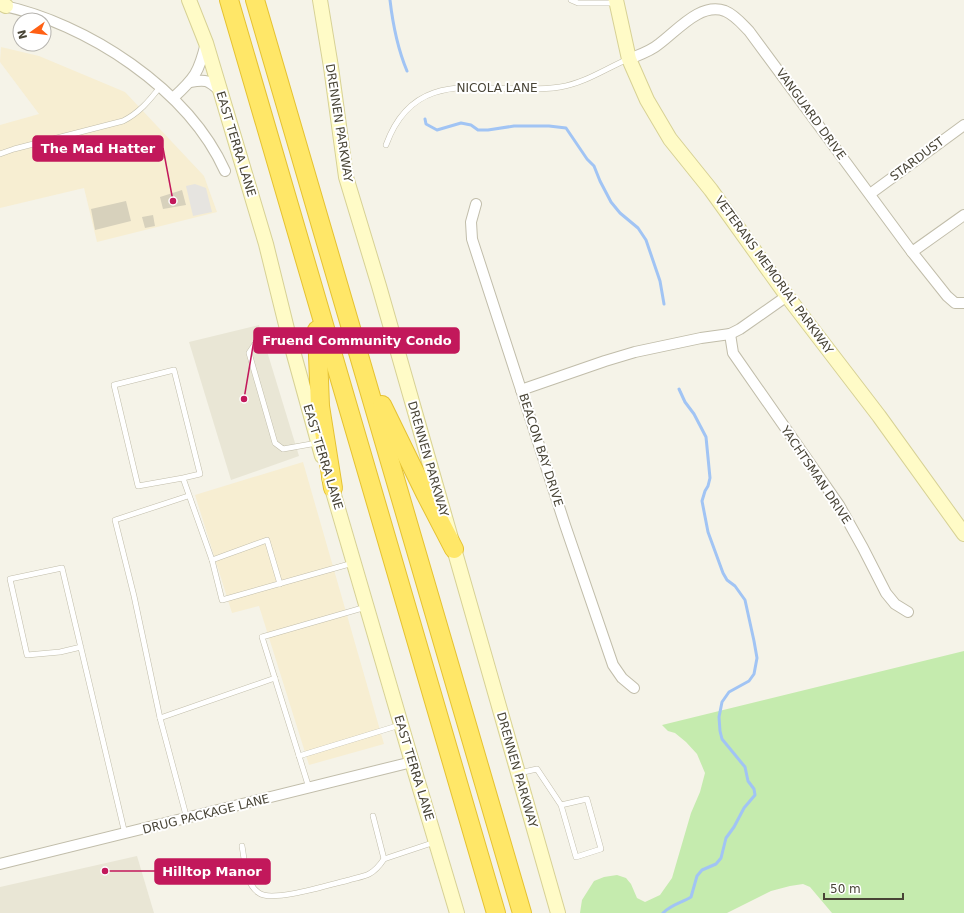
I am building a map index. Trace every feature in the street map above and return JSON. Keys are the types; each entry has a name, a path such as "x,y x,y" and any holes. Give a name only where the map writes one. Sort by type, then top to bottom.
{"highway":[{"path":"229,0 496,913"},
{"path":"256,0 522,913"},
{"path":"316,301 320,406 333,488"},
{"path":"360,360 454,549"}],"main road":[{"name":"EAST TERRA LANE","path":"189,0 206,43 266,244 317,443 333,488 457,913"},
{"name":"DRENNEN PARKWAY","path":"320,0 346,177 558,913"},
{"name":"VETERANS MEMORIAL PARKWAY","path":"616,2 629,59 648,100 670,139 711,190 787,296 879,416 964,534"}],"street":[{"path":"2,5 34,14 90,38 114,52 173,98 211,145 225,172"},
{"name":"VANGUARD DRIVE","path":"629,59 658,46 692,18 701,13 712,10 725,11 736,17 749,31 912,252 947,296 955,303 963,304"},
{"path":"173,98 190,82 201,64 206,43"},
{"path":"190,82 202,79 209,82 220,91"},
{"name":"STARDUST","path":"870,194 964,125"},
{"name":"BEACON BAY DRIVE","path":"476,204 471,222 472,239 521,390 613,666 622,678 634,688"},
{"path":"912,252 964,215"},
{"path":"521,390 635,352 701,338 730,334 740,329 787,296"},
{"name":"YACHTSMAN DRIVE","path":"730,334 733,353 839,505 886,593 895,604 908,612"},
{"name":"DRUG PACKAGE LANE","path":"0,864 187,819 412,762"}],"lane":[{"path":"571,0 578,4 616,2"},
{"name":"NICOLA LANE","path":"386,145 391,130 401,115 423,97 441,90 457,87 534,89 560,87 590,78 629,59"},
{"path":"0,154 14,148 123,121 134,116 146,105 160,87"},
{"path":"288,333 255,344 249,353 275,443 283,449 317,443"},
{"path":"174,370 200,474 183,478 138,486 114,385 174,370"},
{"path":"183,478 188,496 212,560 222,600 354,563"},
{"path":"187,819 160,718 134,596 115,520 188,496"},
{"path":"212,560 268,540 280,584"},
{"path":"81,647 60,652 27,655 10,579 62,568 81,647 125,834"},
{"path":"309,788 262,637 367,606"},
{"path":"160,718 274,678"},
{"path":"299,756 401,725"},
{"path":"518,774 537,770 561,805 576,856 600,850 587,799 561,805"},
{"path":"374,816 384,859"},
{"path":"242,846 251,886 261,895 278,896 308,891 369,874 380,866 384,859 436,842"}],"shaded area":[{"path":"1,47 12,50 12,52 22,52 39,56 125,92 204,176 217,212 97,242 84,188 0,208 0,125 39,114 0,62"},
{"path":"195,184 206,188 212,212 193,216 186,186"},
{"path":"259,325 299,456 231,480 189,342"},
{"path":"303,462 384,744 309,765 259,606 232,613 195,495"},
{"path":"137,856 154,913 0,913 0,887"}],"green space":[{"path":"964,651 964,913 832,913 810,887 803,884 771,891 727,913 580,913 582,900 594,881 604,877 617,875 626,878 631,884 637,898 645,902 660,895 672,878 691,813 700,792 705,773 697,754 686,742 675,733 668,731 662,725"}],"building":[{"path":"182,190 186,205 163,209 160,197"},
{"path":"126,201 131,221 95,230 91,209"},
{"path":"153,215 155,226 145,228 142,217"}],"waterway":[{"path":"390,0 396,36 407,71"},
{"path":"425,119 426,124 437,130 461,123 471,125 478,130 514,126 549,126 566,128 587,159 594,166 611,202 620,213 638,228 646,240 660,281 664,304"},
{"path":"663,913 691,897 697,876 702,870 716,864 721,858 726,838 734,827 744,808 755,795 754,789 748,781 745,767 722,739 719,717 722,702 729,692 749,681 754,674 757,658 754,641 745,600 735,586 727,580 723,573 708,532 702,501 710,478 706,437 679,389"}],"place":[{"name":"The Mad Hatter","path":"173,201"},
{"name":"Fruend Community Condo","path":"244,399"},
{"name":"Hilltop Manor","path":"105,871"}]}
